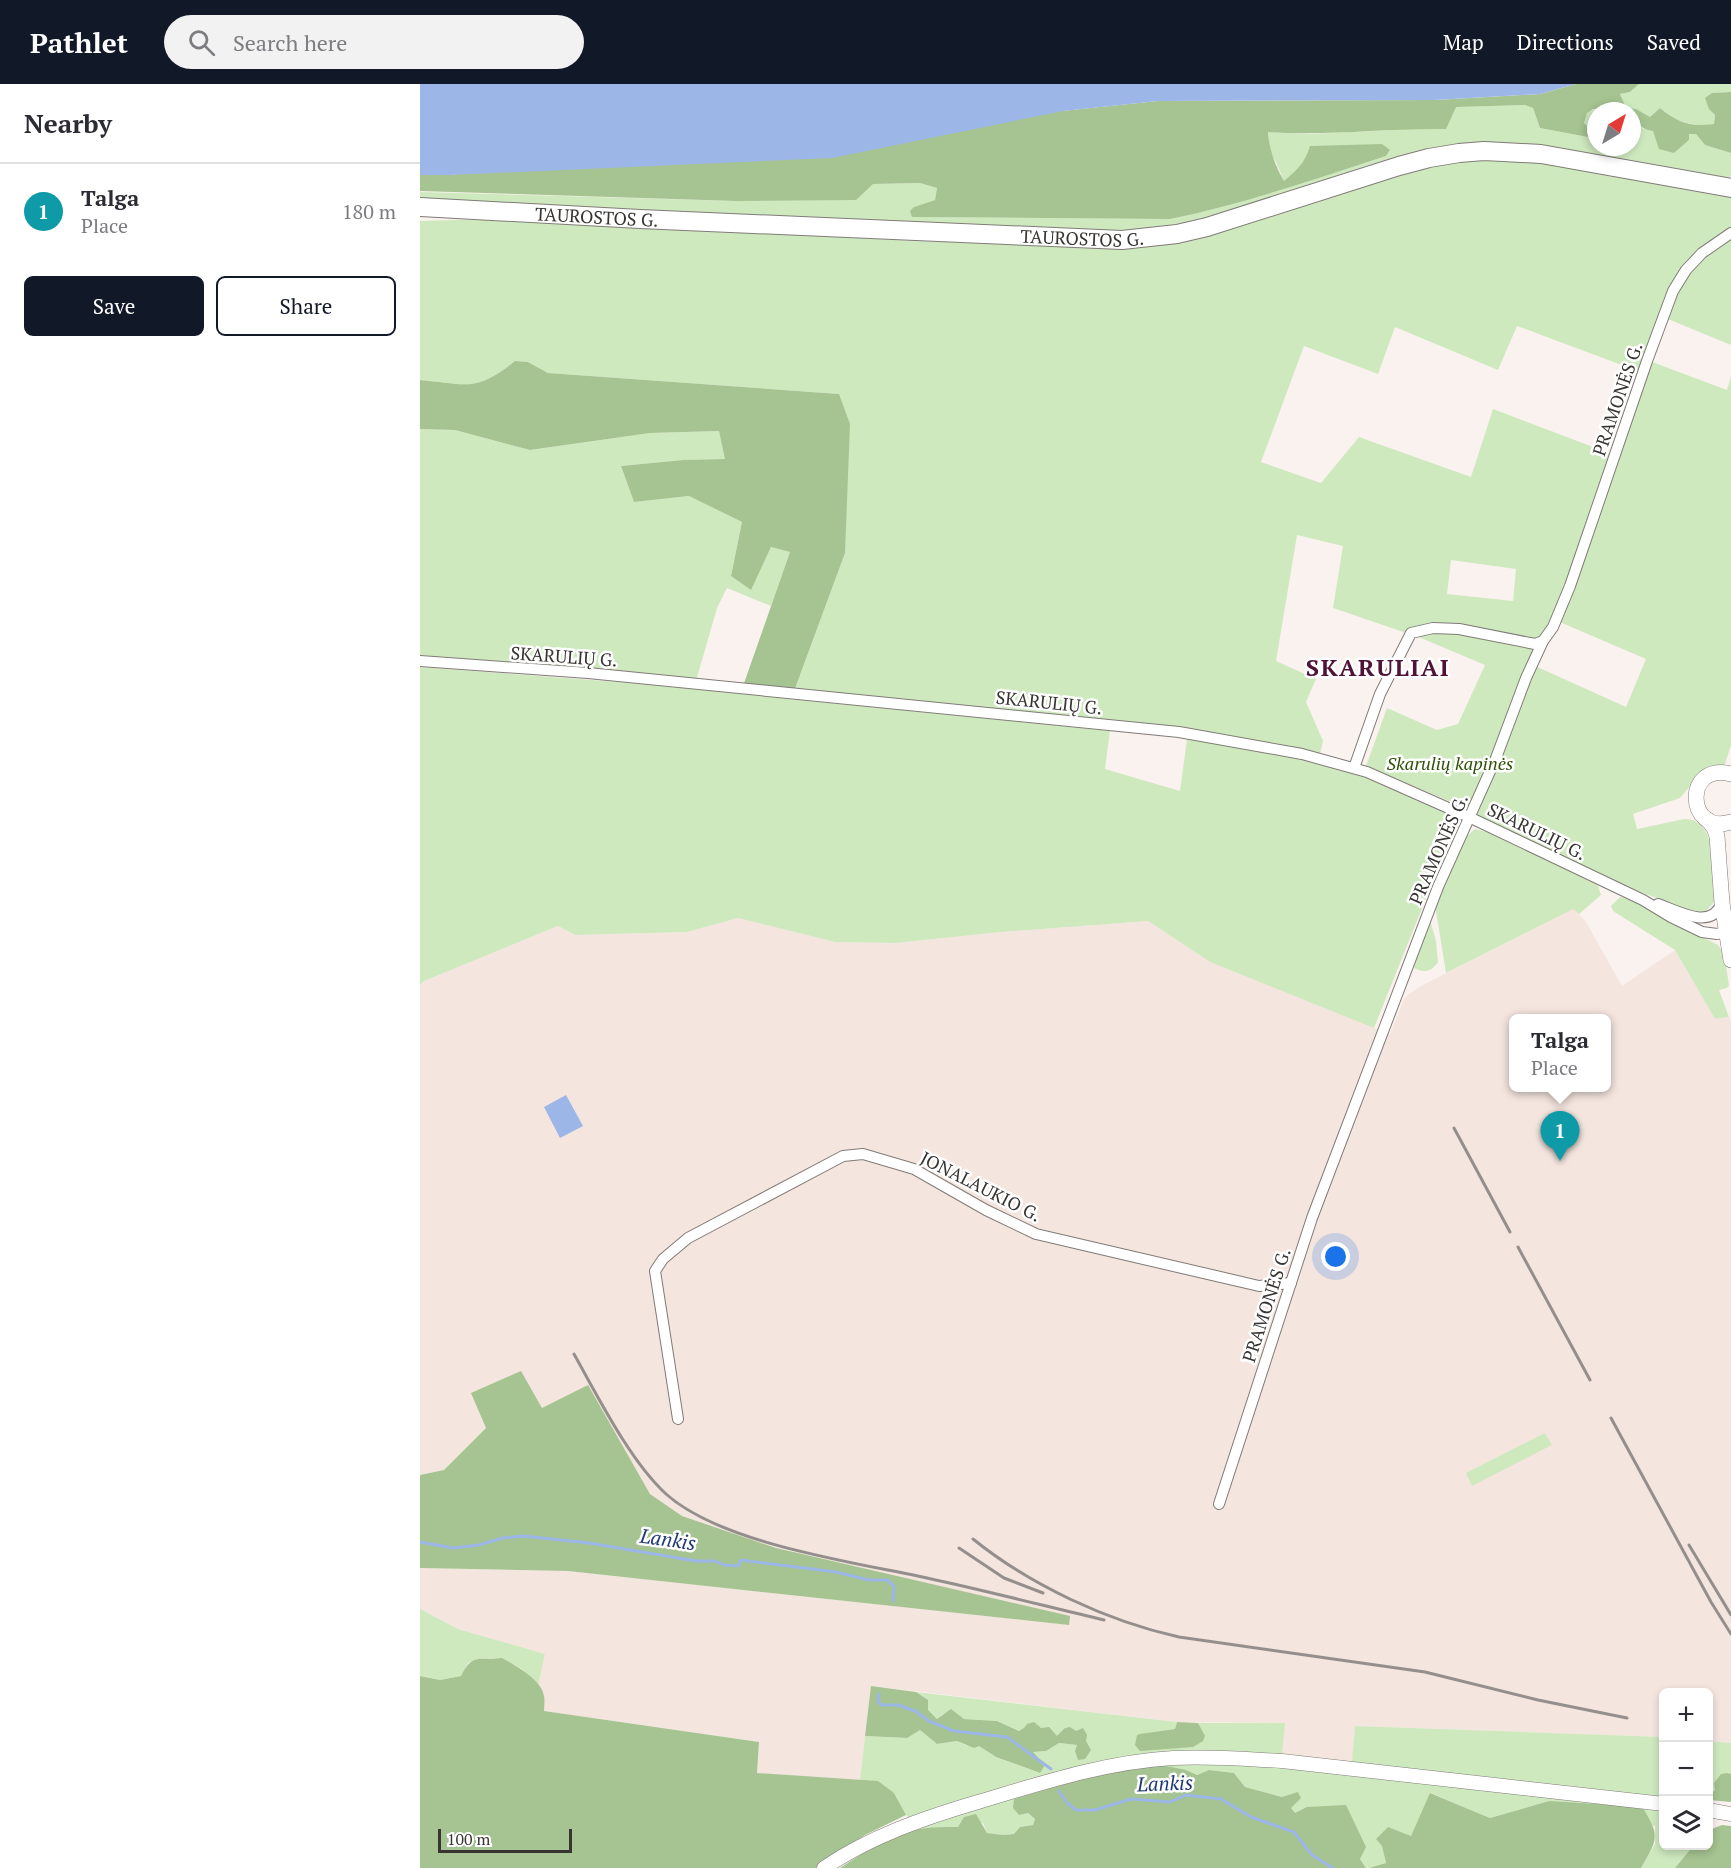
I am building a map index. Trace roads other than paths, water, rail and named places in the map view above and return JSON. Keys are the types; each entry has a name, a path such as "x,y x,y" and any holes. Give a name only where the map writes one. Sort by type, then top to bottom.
{"highway":[{"name":"TAUROSTOS G.","path":"420,207 1122,240 1177,234 1207,227 1399,165 1459,153 1540,154 1731,188"}],"main road":[{"path":"1727,897 1717,836 1714,828 1696,804 1696,791 1699,784 1710,774 1717,772 1731,774"},
{"path":"1708,820 1731,824 1727,836 1728,930 1731,960"},
{"path":"824,1868 876,1838 944,1813 1076,1773 1172,1758 1282,1761 1659,1803"},
{"path":"1713,1811 1731,1814"}],"street":[{"name":"PRAMONĖS G.","path":"1219,1503 1312,1218 1445,869 1471,818 1543,641 1552,627 1570,586 1673,291 1686,270 1702,253 1731,233"},
{"path":"1354,768 1380,694 1411,633 1433,628 1459,629 1535,644 1543,641"},
{"name":"SKARULIŲ G.","path":"420,661 588,673 1179,732 1302,754 1367,772 1471,818 1643,900 1702,932 1717,934 1728,930"},
{"name":"SKARULIŲ G.","path":"1643,900 1706,919 1719,910 1727,897"},
{"name":"JONALAUKIO G.","path":"678,1419 655,1271 663,1259 687,1238 843,1156 863,1154 914,1168 986,1210 1036,1233 1259,1286 1291,1283"}],"water":[{"path":"420,84 1576,84 1540,94 1435,100 1158,101 1063,111 832,158 420,175"},
{"path":"566,1095 583,1126 560,1138 544,1107"}],"waterway":[{"name":"Lankis","path":"420,1542 453,1548 524,1536 589,1543 696,1561 715,1561 724,1565 738,1566 741,1560 836,1572 869,1580 887,1580 894,1586 893,1601"},
{"name":"Lankis","path":"879,1694 878,1702 882,1705 898,1705 915,1711 929,1721 954,1731 1007,1737 1051,1769"},
{"name":"Lankis","path":"1059,1791 1067,1803 1076,1810 1095,1810 1131,1799 1170,1802 1186,1795 1221,1799 1251,1817 1294,1832 1312,1855 1333,1868"}],"railway":[{"path":"1454,1128 1510,1232"},
{"path":"1518,1247 1590,1380"},
{"path":"574,1354 627,1447 666,1494 690,1511 720,1526 790,1549 949,1583 1104,1620"},
{"path":"1611,1418 1711,1602 1731,1634"},
{"path":"973,1539 995,1556 1044,1586 1097,1611 1152,1630 1179,1637 1425,1672 1538,1700 1627,1718"},
{"path":"1689,1545 1731,1615"},
{"path":"959,1548 1004,1578 1043,1593"}],"place":[{"name":"Talga","path":"1560,1161"}],"district":[{"name":"SKARULIAI","path":"1378,667"}],"park label":[{"name":"Skarulių kapinės","path":"1450,763"}]}
